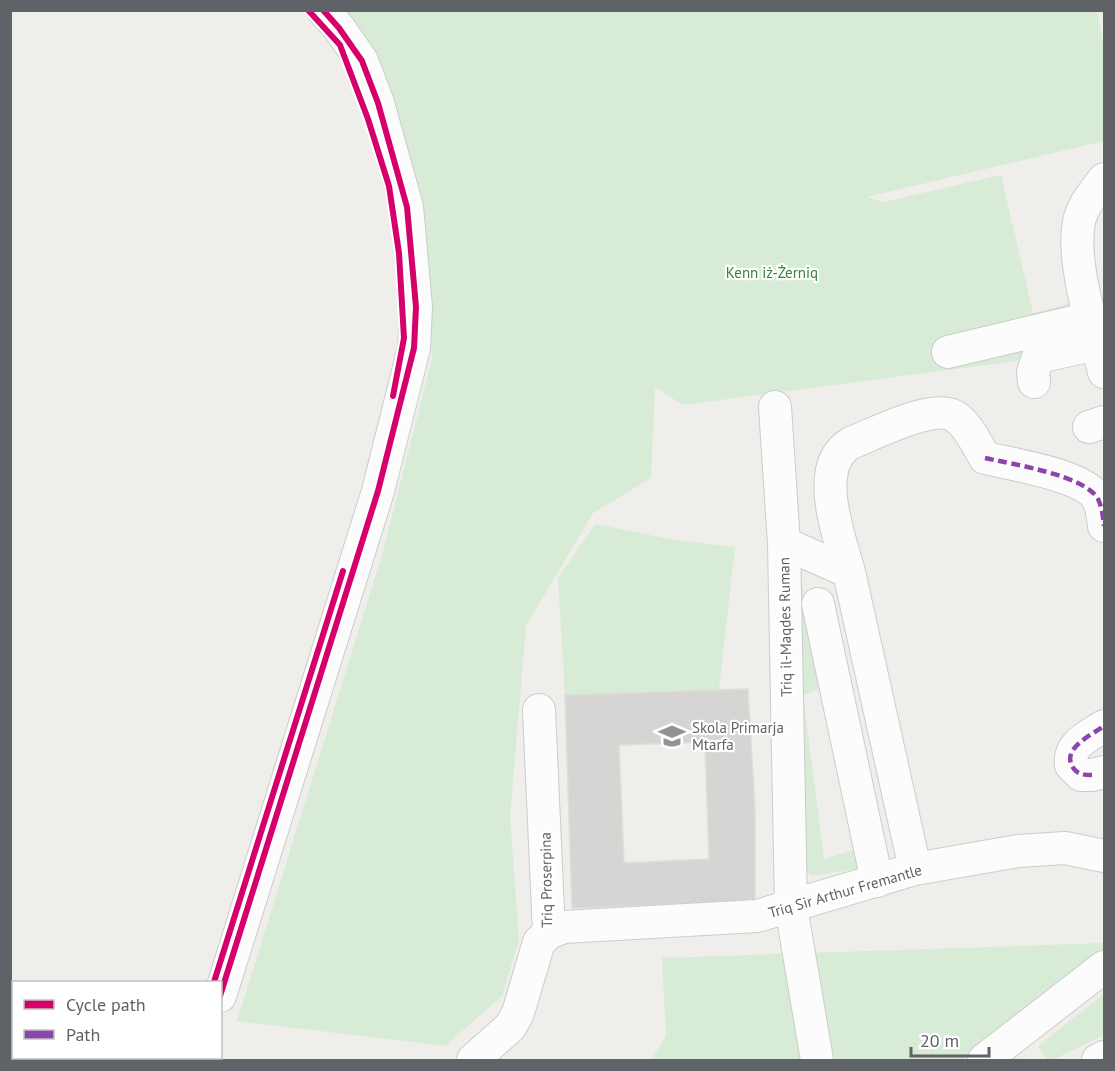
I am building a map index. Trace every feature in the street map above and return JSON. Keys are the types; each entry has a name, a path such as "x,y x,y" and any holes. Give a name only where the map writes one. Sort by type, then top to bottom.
{"street":[{"path":"222,990 378,491 414,348 416,307 407,207 378,103 362,61 323,10"},
{"path":"1097,345 1077,254 1079,221 1089,198 1104,179"},
{"path":"948,352 1097,345"},
{"path":"1034,382 1033,372 1038,357 1097,345"},
{"name":"Triq il-Maqdes Ruman","path":"775,407 784,543 791,907 817,1060"},
{"path":"915,869 849,572 831,502 830,479 835,460 850,443 926,414 943,411 955,416 967,429 985,458 1041,471 1085,485 1097,497 1104,526"},
{"path":"784,543 849,572"},
{"path":"818,604 877,881"},
{"name":"Triq Proserpina","path":"473,1060 510,1027 525,995 532,961 539,942 549,933 539,710"},
{"path":"1104,726 1077,744 1071,756 1071,765 1082,775 1104,772"},
{"name":"Triq Sir Arthur Fremantle","path":"549,933 564,927 757,916 915,869 1018,850 1055,847 1104,856"},
{"path":"984,1060 1104,967"},
{"path":"1098,1060 1104,1057"}],"green space":[{"name":"Kenn iż-Żerniq","path":"336,11 1097,11 1104,47 1104,141 867,197 883,202 1001,175 1033,313 1076,302 1091,351 683,405 655,387 651,478 593,513 526,626 510,816 519,940 502,996 445,1046 237,1021 383,552 432,358 426,230 375,59"},
{"path":"595,524 669,539 735,547 719,690 565,695 558,578"},
{"path":"801,578 821,688 803,695 824,859 857,849 863,867 812,876 807,872 802,861 794,580"},
{"path":"1104,943 1104,949 962,1060 651,1060 666,1036 662,958"},
{"path":"1104,994 1104,1035 1052,1060 1047,1060 1038,1046"}],"building":[{"path":"748,689 755,810 755,902 572,908 565,695","holes":["705,742 709,859 624,863 619,745"]}],"marked path":[{"path":"985,458 1029,467 1079,483 1098,499 1104,526"},
{"path":"1092,775 1076,771 1070,762 1071,755 1079,743 1104,726"}],"cycle path":[{"path":"308,10 340,45 368,119 389,186 399,253 404,338 393,396"},
{"path":"222,990 378,491 414,348 416,307 407,207 378,103 362,61 323,10"},
{"path":"214,981 343,571"}],"place":[{"name":"Skola Primarja Mtarfa","path":"672,736"}]}
